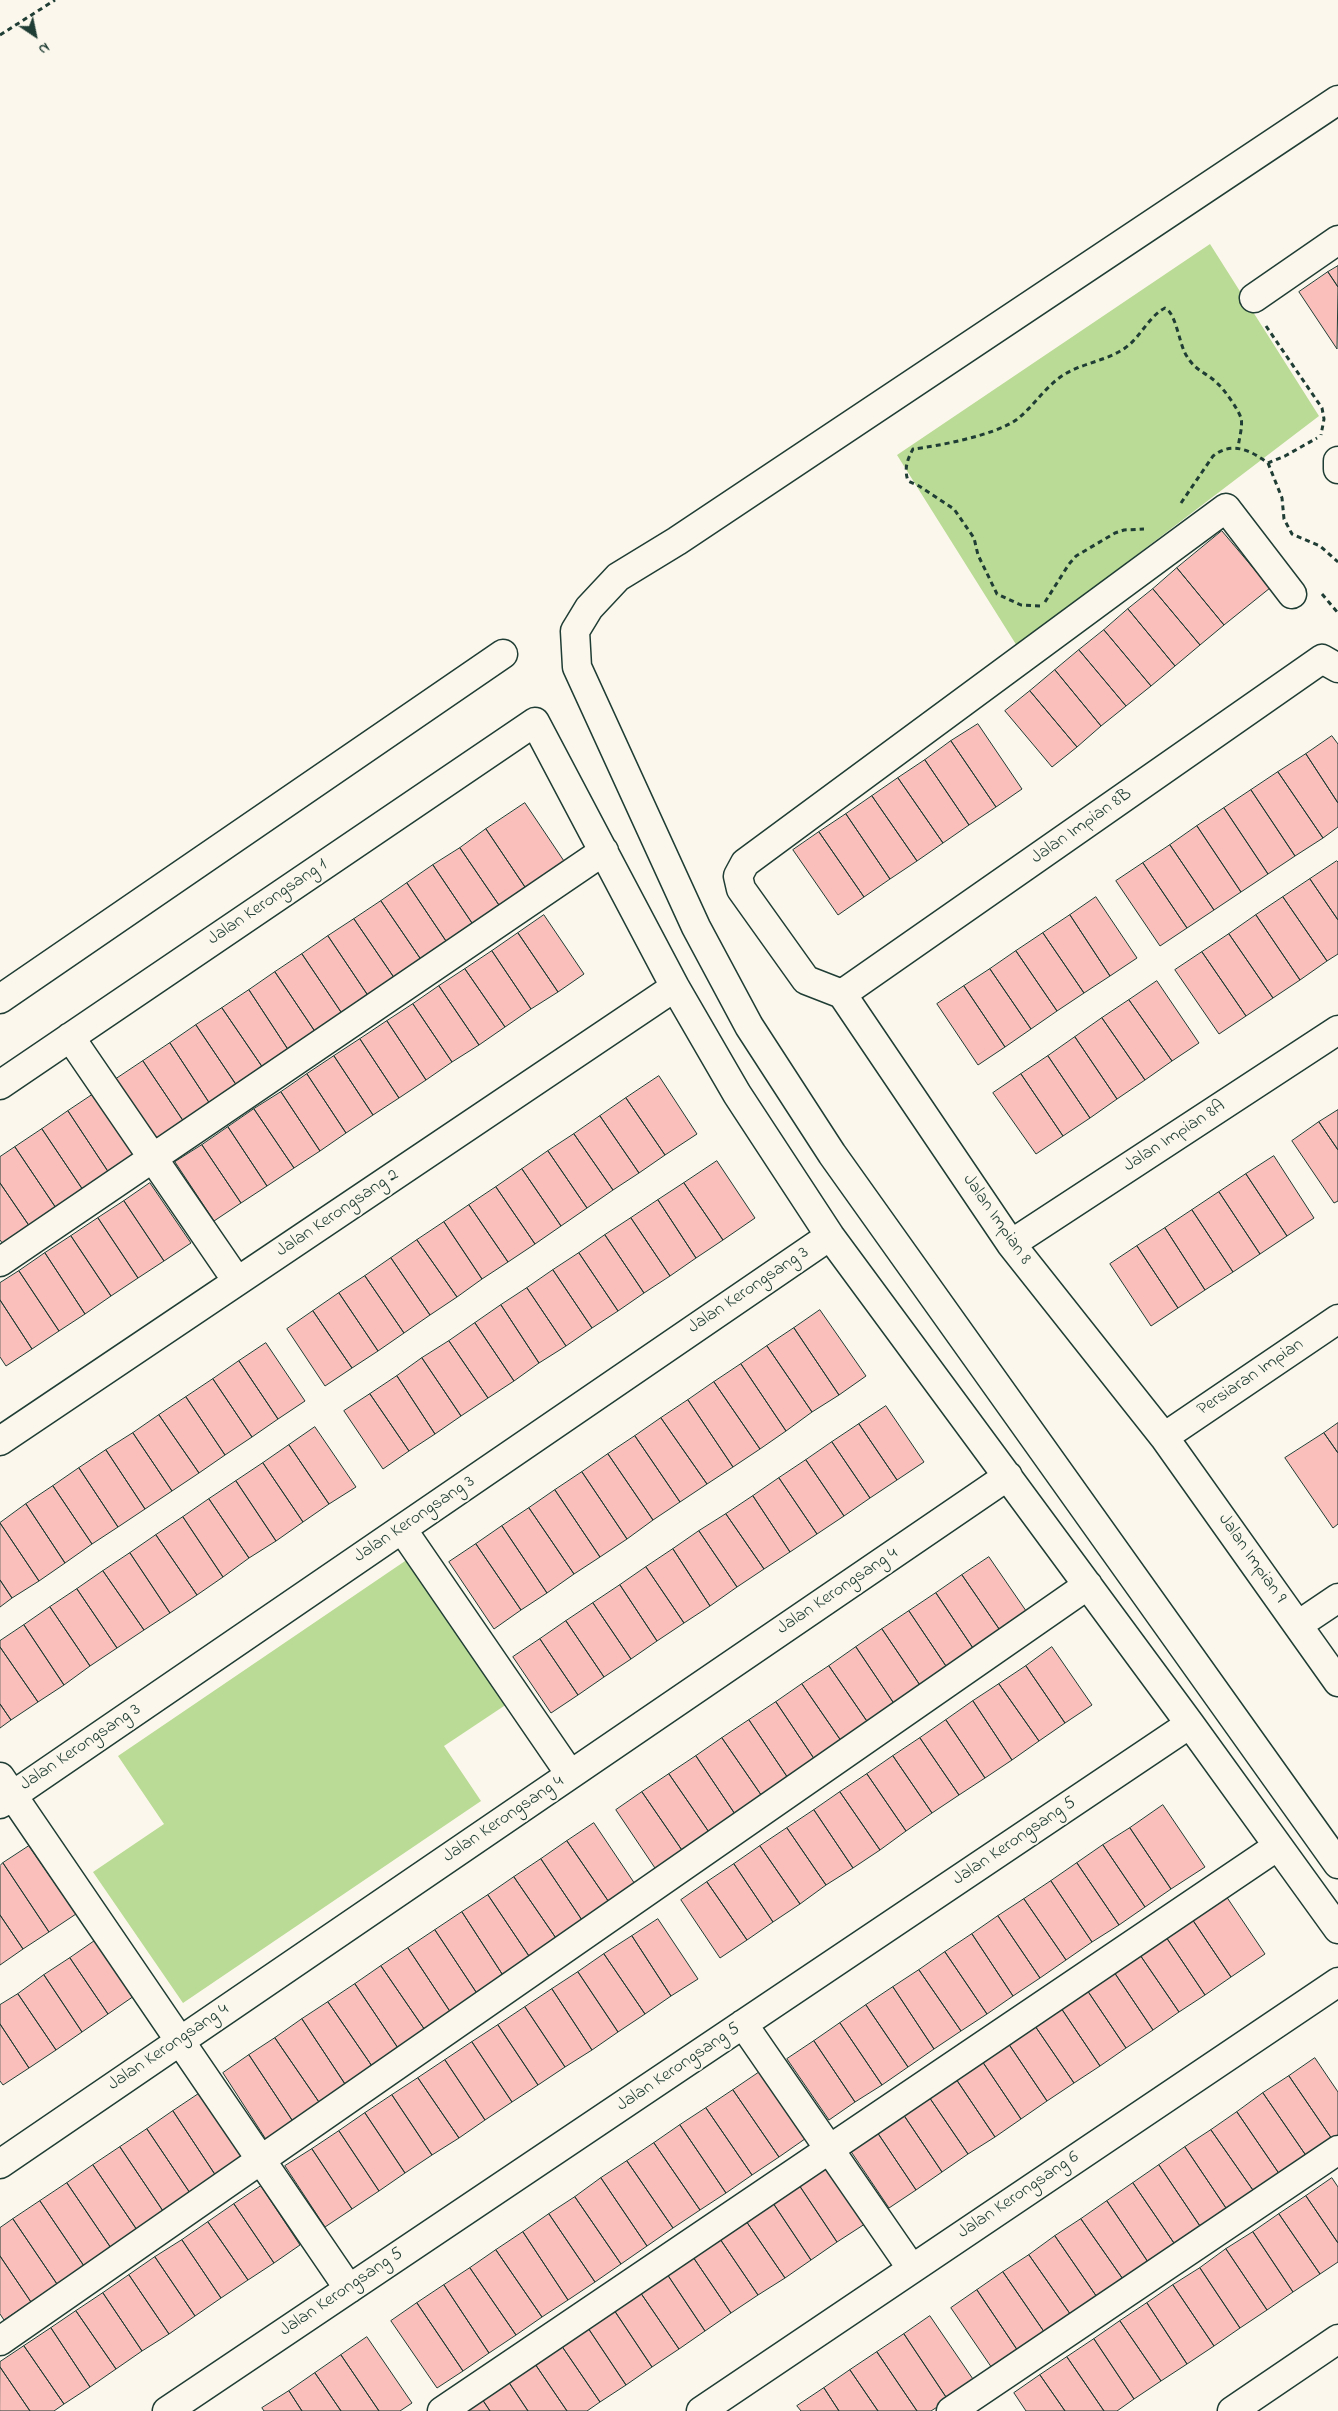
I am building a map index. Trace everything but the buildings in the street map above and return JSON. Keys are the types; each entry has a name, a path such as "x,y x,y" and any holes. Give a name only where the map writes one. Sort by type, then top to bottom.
{"street":[{"path":"1338,100 677,541 618,577 589,608 575,631 577,667 696,927 749,1026 832,1154 1338,1864"},
{"path":"1254,298 1338,240"},
{"path":"1338,461 1338,469"},
{"path":"842,994 806,980 741,889 738,876 745,863 1226,508 1292,594"},
{"path":"0,999 503,654"},
{"name":"Jalan Impian 8B","path":"842,994 1330,663"},
{"name":"Jalan Kerongsang 1","path":"0,1085 535,722 604,851"},
{"path":"0,1262 604,851 675,986 737,1094 830,1236 1190,1724 1338,1929"},
{"name":"Jalan Kerongsang 2","path":"0,1441 675,986"},
{"name":"Jalan Impian 8","path":"842,994 1012,1244 1164,1437"},
{"name":"Jalan Impian 8A","path":"1012,1244 1338,1030"},
{"path":"70,1037 237,1282"},
{"name":"Jalan Kerongsang 3","path":"4,1792 402,1528 830,1236"},
{"name":"Persiaran Impian","path":"1164,1437 1338,1319"},
{"name":"Jalan Impian 9","path":"1164,1437 1338,1682"},
{"name":"Jalan Kerongsang 4","path":"0,2164 1008,1476"},
{"path":"402,1528 570,1774"},
{"path":"0,2341 1088,1585"},
{"path":"1298,1625 1338,1598"},
{"name":"Jalan Kerongsang 5","path":"167,2411 1190,1724"},
{"path":"4,1792 180,2041 349,2289"},
{"path":"442,2411 1278,1846"},
{"name":"Jalan Kerongsang 6","path":"701,2411 1338,1982"},
{"path":"743,2024 912,2269"},
{"path":"951,2411 1338,2150"},
{"path":"1232,2411 1338,2339"}],"path":[{"path":"0,35 56,0"},
{"path":"1254,298 1253,306 1322,408 1324,420 1321,435"},
{"path":"1148,529 1124,530 1109,536 1076,556 1069,564 1045,604 1039,607 1021,605 997,594 978,555 974,538 954,509 908,481 905,474 907,461 913,450 946,444 1014,422 1034,405 1060,377 1082,366 1105,359 1126,347 1153,314 1165,308 1170,310 1173,316 1183,349 1188,358 1196,368 1218,383 1237,408 1242,420 1238,448"},
{"path":"1268,463 1285,456 1321,435 1331,434"},
{"path":"1180,506 1212,456 1228,448 1248,450 1268,463 1282,498 1284,519 1292,534 1320,546 1338,562"}],"green space":[{"path":"1210,244 1319,416 1017,646 897,455"},
{"path":"411,1557 510,1702 444,1746 481,1801 183,2003 93,1872 164,1824 118,1756"}]}
